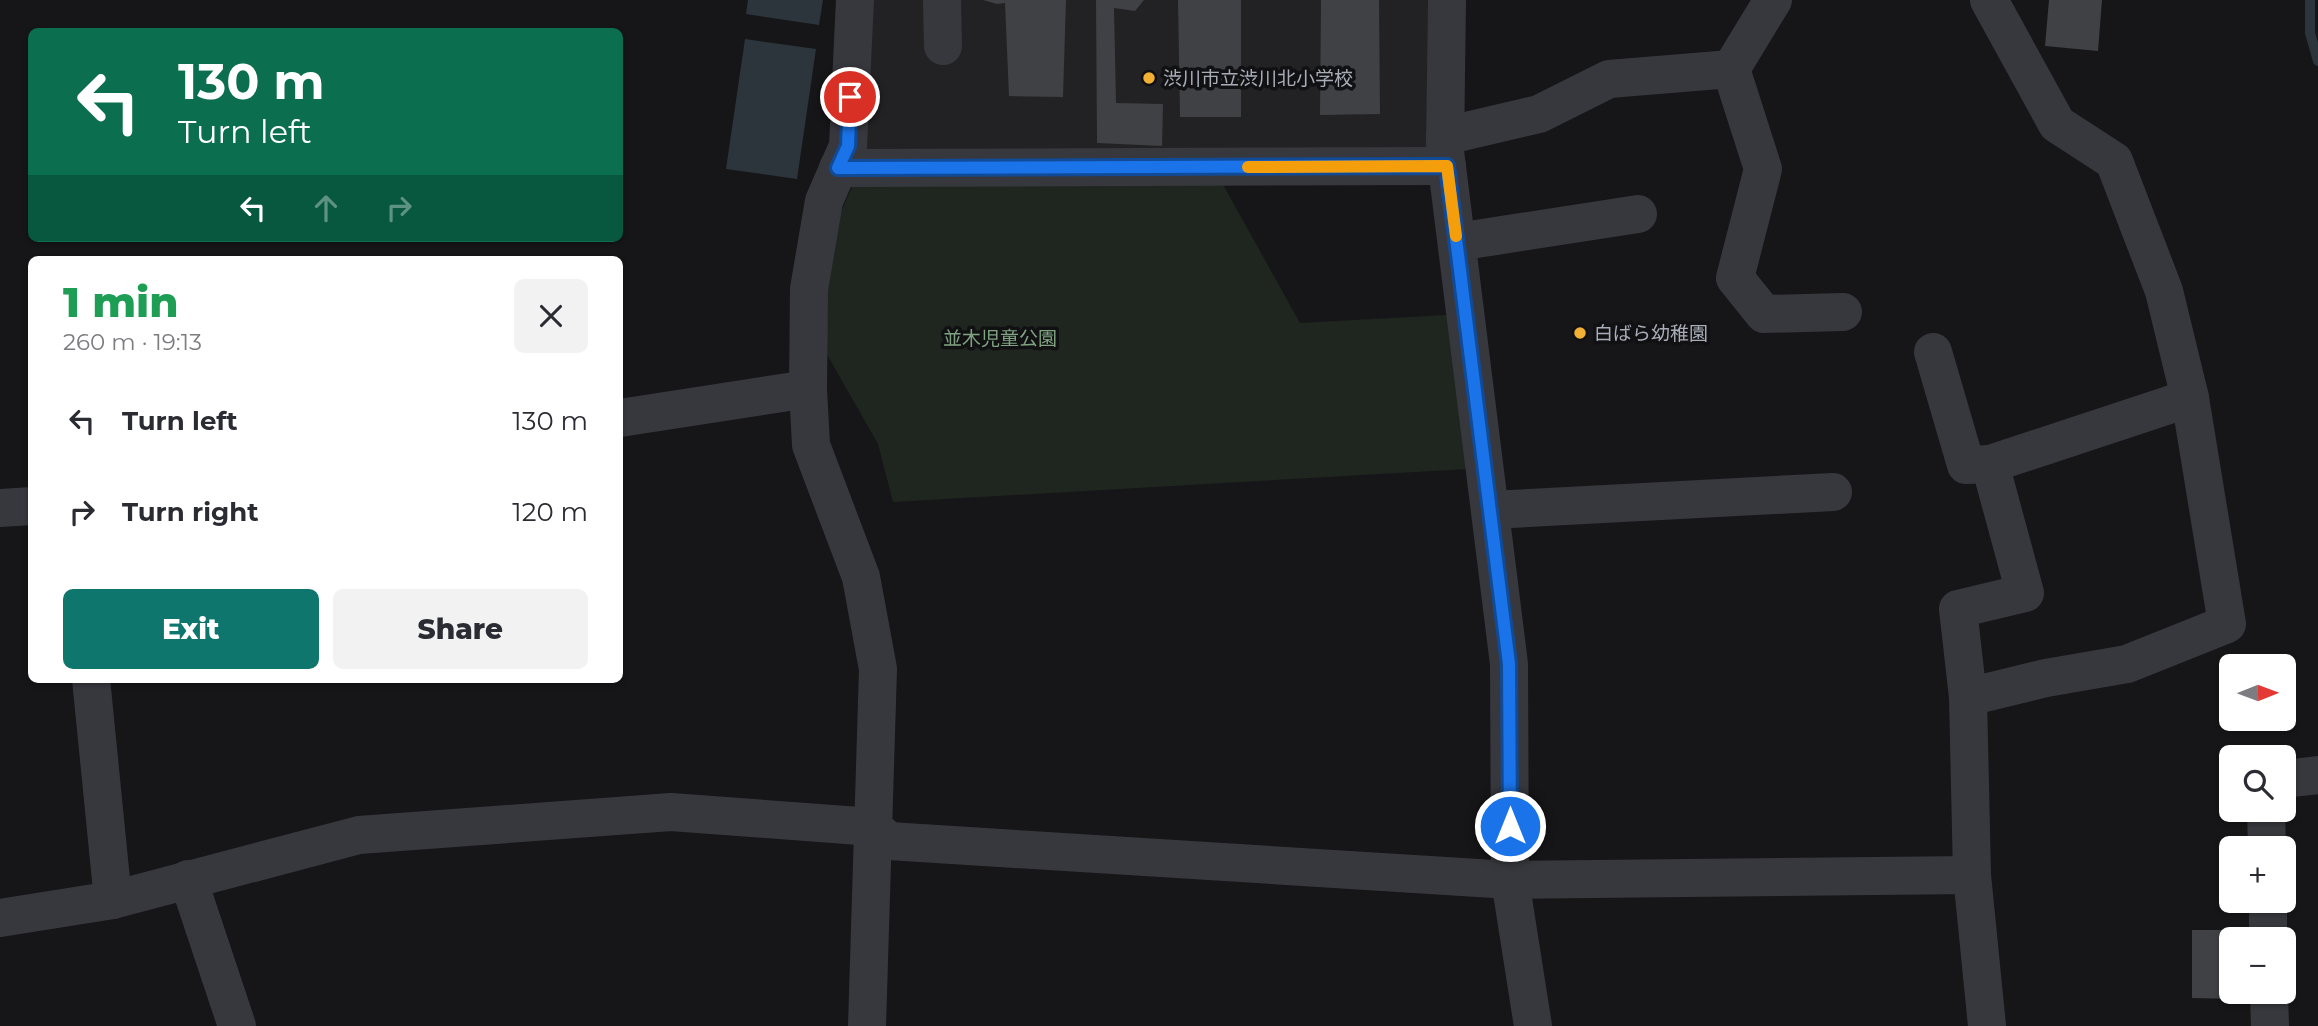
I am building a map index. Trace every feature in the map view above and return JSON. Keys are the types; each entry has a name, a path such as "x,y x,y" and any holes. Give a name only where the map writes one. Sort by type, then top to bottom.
{"street":[{"path":"855,0 848,146 824,201 809,289 808,389 811,445 860,577 878,669 867,1026"},
{"path":"942,0 943,46"},
{"path":"1447,0 1446,151 1509,664 1510,880 1534,1026"},
{"path":"1773,0 1731,69 1763,169 1735,278 1764,314 1843,313"},
{"path":"1968,697 2046,678 2127,664 2227,624 2190,398 2164,291 2113,161 2057,124 1989,0"},
{"path":"838,168 1446,151 1539,114 1609,79 1731,69"},
{"path":"1457,242 1638,214"},
{"path":"1933,352 1966,465 1990,464 2190,398"},
{"path":"623,418 808,389"},
{"path":"1987,1026 1972,875 1968,697 1958,610 2025,593 1990,464"},
{"path":"1491,510 1833,492"},
{"path":"0,508 28,506"},
{"path":"91,683 113,900"},
{"path":"2296,778 2318,775"},
{"path":"0,918 113,900 359,835 671,812 873,827 889,841 1510,880 1972,875"},
{"path":"188,879 237,1026"},
{"path":"2269,1004 2270,1026"}],"shaded area":[{"path":"748,0 823,0 819,25 746,14"},
{"name":"渋川市立渋川北小学校","path":"868,0 1435,0 1433,157 858,161"},
{"path":"745,39 816,49 797,179 726,169"}],"green space":[{"name":"並木児童公園","path":"855,180 1221,181 1300,323 1447,315 1468,469 893,502 878,444 821,344 828,273 838,219"}],"building":[{"path":"983,0 1066,0 1063,97 1009,96 1005,3"},
{"path":"1096,0 1144,0 1135,11 1114,8 1116,103 1163,104 1162,146 1097,143"},
{"path":"1178,0 1241,0 1241,117 1180,117"},
{"path":"1321,0 1379,0 1380,114 1320,115"},
{"path":"2049,0 2102,0 2098,51 2045,46"},
{"path":"2192,930 2219,930 2219,999 2192,998"}],"waterway":[{"path":"2310,0 2310,33 2318,61"}],"slow traffic":[{"path":"1248,167 1447,166 1456,236"}],"place":[{"name":"渋川市立渋川北小学校","path":"1149,78"},
{"name":"白ばら幼稚園","path":"1580,333"}],"route":[{"path":"850,97 848,146 838,168 1447,166 1509,664 1510,826"}]}
